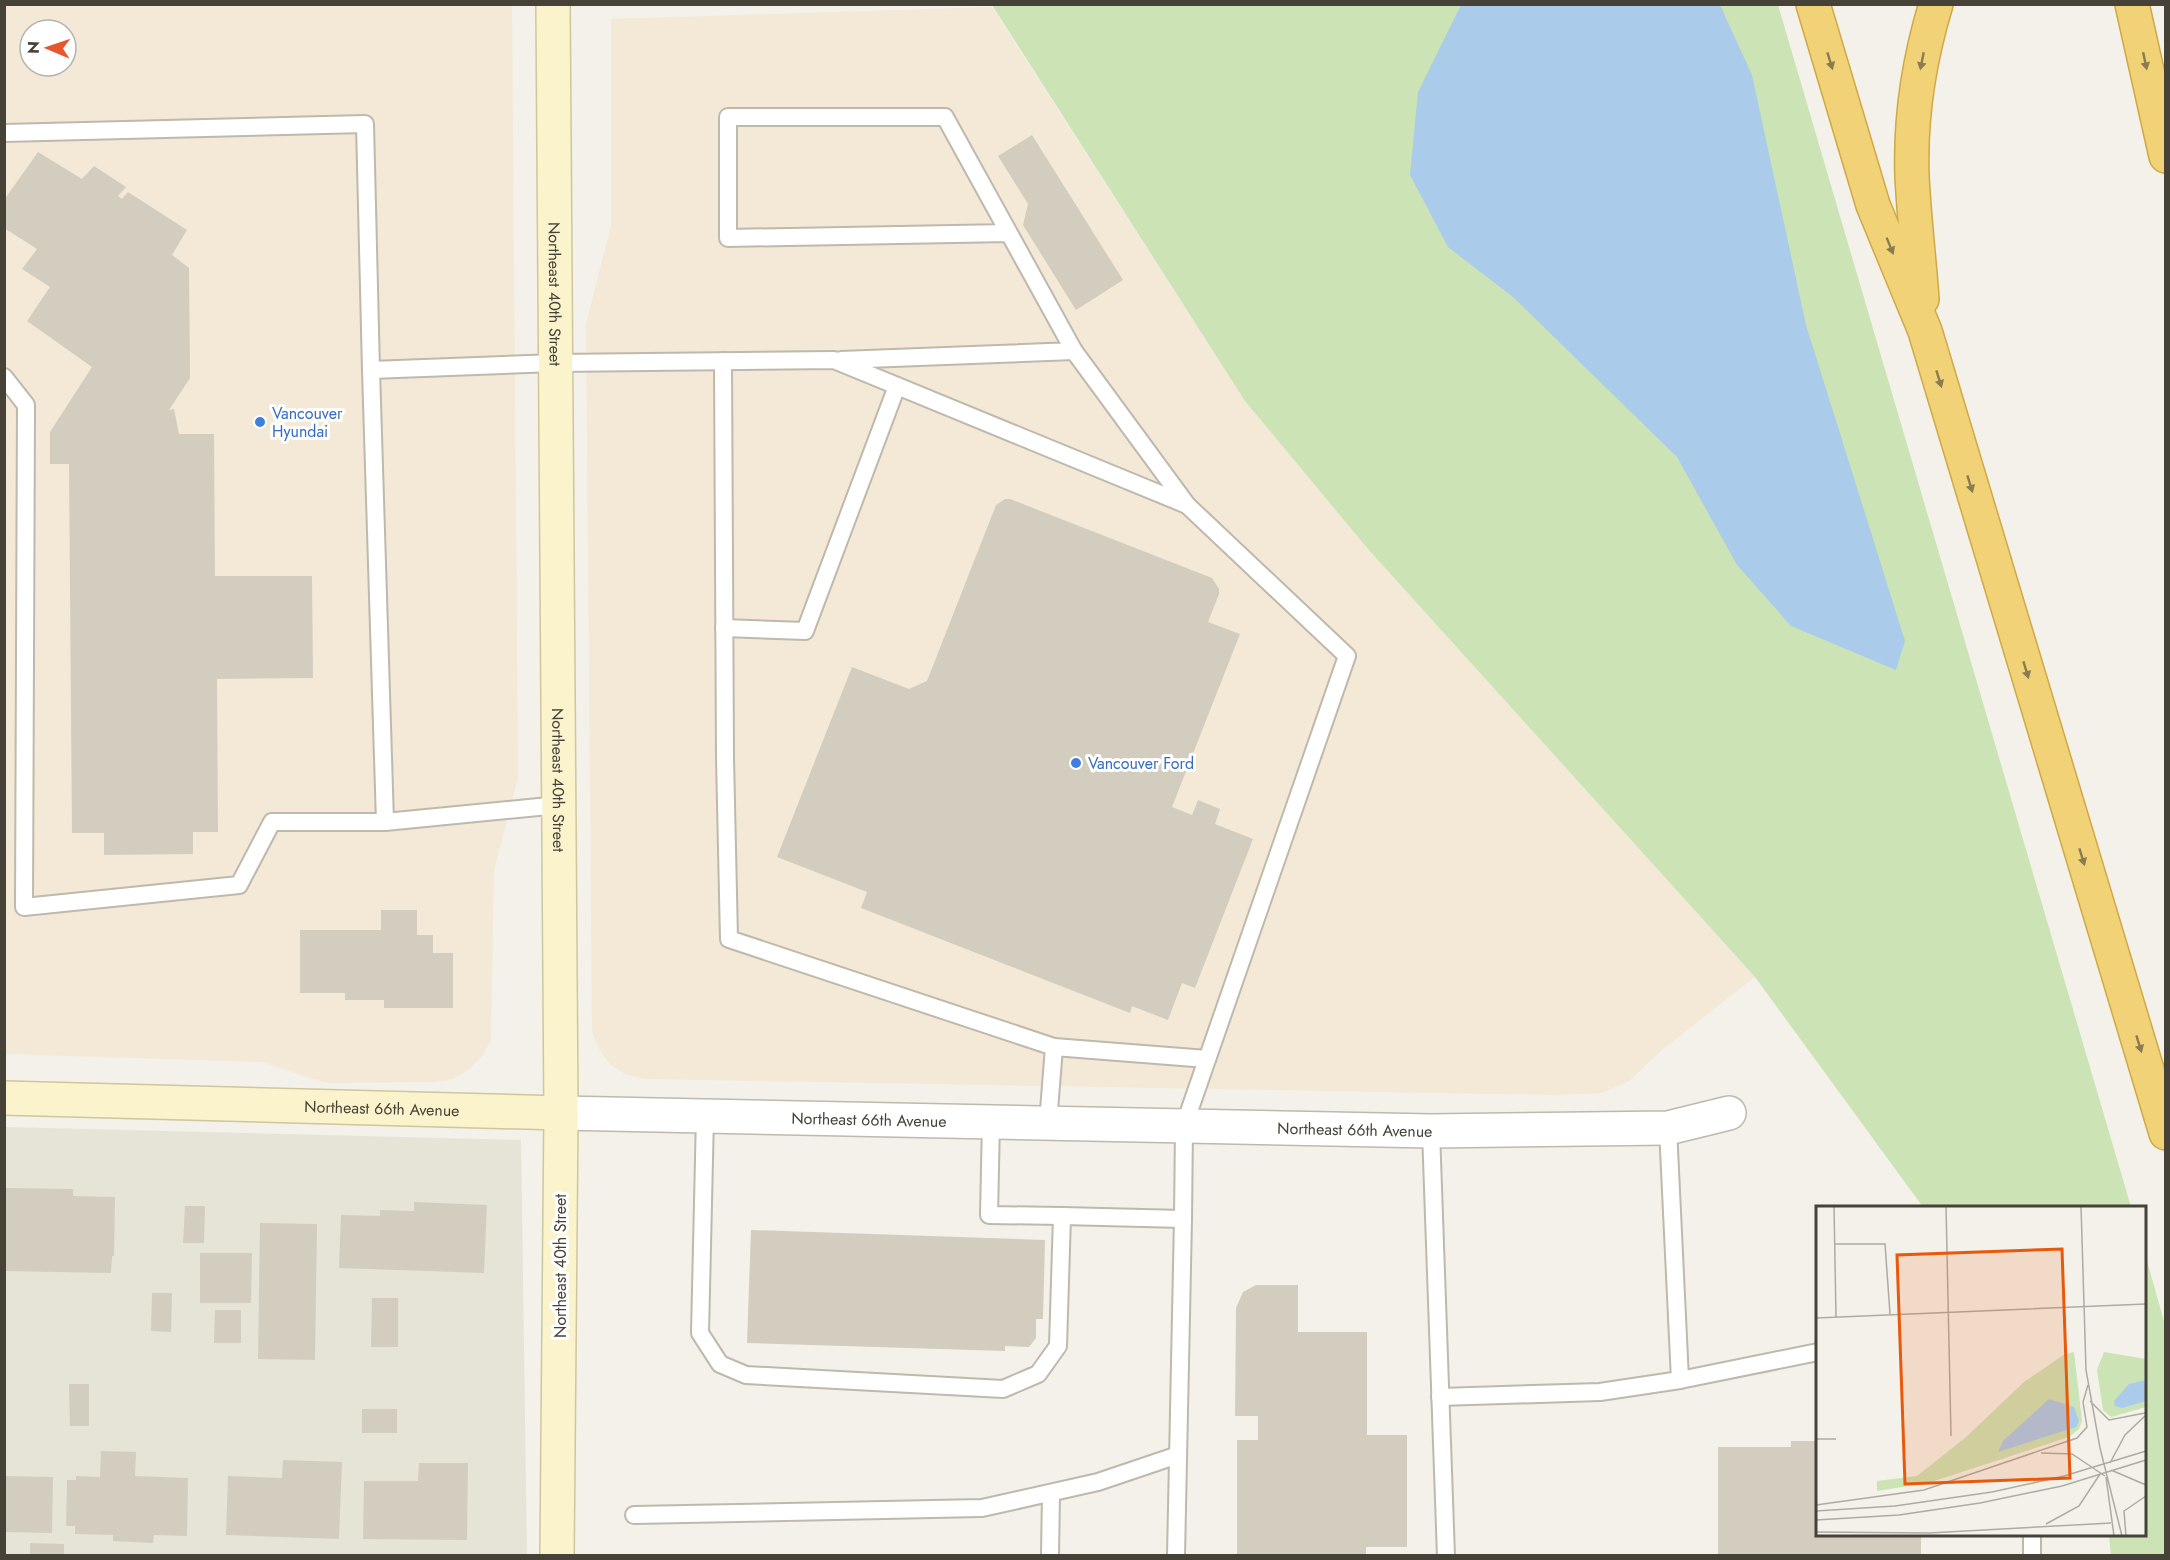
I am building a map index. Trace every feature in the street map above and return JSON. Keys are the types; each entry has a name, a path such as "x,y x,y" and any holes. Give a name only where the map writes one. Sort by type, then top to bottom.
{"highway":[{"path":"1813,4 1873,205 1925,331 2166,1133"},
{"path":"1925,331 1912,174 1916,93 1936,4"},
{"path":"2132,4 2166,156"}],"street":[{"name":"Northeast 40th Street","path":"553,4 561,1113 557,1556"},
{"name":"Northeast 66th Avenue","path":"4,1098 561,1113 1431,1131 1668,1128 1729,1113"}],"lane":[{"path":"1008,233 728,238 728,117 945,117 1074,351 1187,504 1347,656 1184,1126 1176,1556"},
{"path":"4,133 365,123 385,822"},
{"path":"371,370 556,363 834,360 1074,351"},
{"path":"834,360 1187,504"},
{"path":"723,361 729,939 1054,1047 1207,1059"},
{"path":"4,377 26,405 24,907 240,885 272,822 385,822 559,805"},
{"path":"724,628 805,631 897,386"},
{"path":"1048,1123 1054,1047"},
{"path":"705,1116 700,1333 720,1364 746,1375 1003,1389 1038,1374 1058,1346 1062,1216"},
{"path":"991,1122 989,1215 1183,1219"},
{"path":"1668,1128 1680,1380"},
{"path":"1431,1131 1446,1556"},
{"path":"1440,1397 1600,1392 1680,1380 1816,1352"},
{"path":"634,1515 982,1508 1098,1482 1178,1455"},
{"path":"1050,1556 1051,1493"},
{"path":"2032,1536 2032,1556"}],"shaded area":[{"name":"Vancouver Hyundai","path":"5,5 512,5 518,777 494,871 491,1040 482,1056 469,1069 453,1079 435,1082 326,1083 262,1062 5,1054"},
{"name":"Vancouver Ford","path":"992,7 1245,401 1368,549 1755,977 1663,1049 1629,1081 1601,1093 1558,1095 644,1079 625,1074 610,1064 599,1049 592,1031 586,324 611,226 611,19"},
{"path":"5,1127 521,1140 527,1555 5,1556"}],"green space":[{"path":"992,5 1778,5 2131,1206 1922,1206 1755,977 1368,549 1245,401"},
{"path":"2146,1258 2165,1325 2165,1555 2111,1555 2109,1536 2146,1536"}],"water":[{"path":"1461,5 1720,5 1752,75 1806,325 1905,641 1896,670 1791,626 1737,565 1677,457 1513,297 1448,247 1410,175 1418,92"}],"building":[{"path":"1032,135 1123,280 1076,310 1023,225 1028,204 998,156"},
{"path":"38,152 82,179 94,166 126,187 118,196 122,199 128,192 187,230 172,255 189,268 190,378 169,410 174,409 179,434 214,434 215,576 312,576 313,678 217,679 218,832 193,832 193,854 104,855 104,833 72,833 69,464 50,464 50,432 92,367 27,321 50,287 22,269 37,249 4,228 4,200"},
{"path":"1005,499 1212,578 1219,589 1219,594 1208,622 1240,634 1172,807 1192,815 1198,800 1220,809 1215,824 1253,839 1195,988 1182,983 1168,1020 1132,1006 1130,1013 861,908 867,892 777,857 852,667 909,689 927,681 996,505"},
{"path":"381,910 417,910 417,935 433,935 433,953 453,953 453,1008 384,1008 384,1000 345,1000 345,993 300,993 300,930 381,930"},
{"path":"5,1188 73,1189 73,1196 115,1197 114,1256 112,1256 111,1273 4,1271"},
{"path":"414,1202 487,1205 484,1273 339,1268 341,1215 380,1216 380,1210 414,1211"},
{"path":"185,1206 205,1206 204,1243 183,1243"},
{"path":"260,1223 317,1224 315,1360 258,1359"},
{"path":"751,1230 1045,1240 1043,1319 1036,1319 1036,1338 1029,1347 1005,1346 1005,1351 747,1343"},
{"path":"200,1253 252,1253 251,1303 200,1303"},
{"path":"1256,1285 1298,1285 1298,1332 1367,1332 1367,1435 1407,1435 1407,1547 1366,1547 1366,1556 1237,1556 1237,1440 1258,1440 1258,1416 1235,1416 1236,1308 1243,1292"},
{"path":"152,1293 172,1293 171,1332 151,1331"},
{"path":"372,1298 398,1298 398,1347 371,1347"},
{"path":"215,1310 241,1310 241,1343 214,1343"},
{"path":"69,1384 89,1384 89,1426 70,1426"},
{"path":"362,1409 397,1409 397,1433 362,1433"},
{"path":"1791,1441 1816,1441 1816,1536 1921,1536 1921,1556 1718,1556 1718,1447 1791,1447"},
{"path":"101,1451 136,1452 135,1476 188,1478 187,1536 154,1535 153,1543 113,1541 113,1535 75,1534 75,1526 66,1526 67,1480 76,1480 76,1476 100,1477"},
{"path":"283,1460 342,1462 339,1539 226,1535 228,1476 282,1478"},
{"path":"419,1463 468,1463 467,1540 363,1539 364,1481 418,1481"},
{"path":"4,1476 53,1477 52,1533 4,1532"},
{"path":"30,1543 64,1544 64,1556 30,1556"}],"place":[{"name":"Vancouver Hyundai","path":"260,422"},
{"name":"Vancouver Ford","path":"1076,763"}]}
